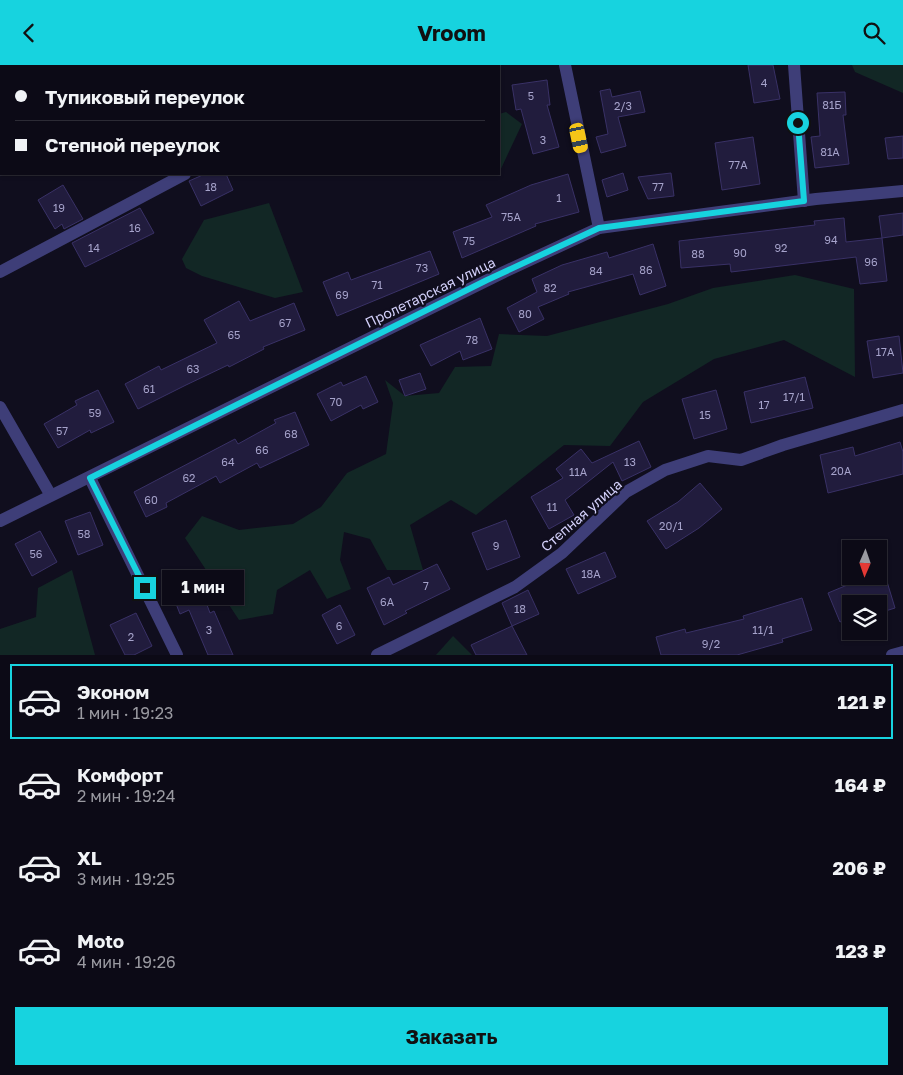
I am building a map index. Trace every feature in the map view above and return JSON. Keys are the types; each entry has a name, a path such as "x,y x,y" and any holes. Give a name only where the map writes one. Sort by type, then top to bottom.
{"street":[{"path":"565,65 599,228"},
{"path":"794,65 804,201"},
{"path":"0,272 182,175"},
{"name":"Пролетарская улица","path":"0,521 50,494 90,478 487,280 599,228 804,201 903,191"},
{"path":"0,407 50,494"},
{"name":"Степная улица","path":"377,655 515,587 562,553 626,493 665,470 708,457 741,461 783,445 903,410"},
{"path":"90,478 177,655"},
{"path":"892,655 903,652"}],"green space":[{"path":"852,65 903,65 903,93 855,72"},
{"path":"506,112 522,124 500,171 500,114"},
{"path":"269,203 303,292 275,298 202,276 186,268 182,259 204,220"},
{"path":"795,275 854,289 855,377 784,340 714,359 643,402 610,446 564,445 476,515 451,500 410,525 423,570 387,570 370,539 344,532 340,560 351,589 327,599 310,570 277,590 273,614 239,620 185,538 202,516 239,530 293,524 321,507 347,473 386,454 393,403 385,380 405,396 439,393 455,367 491,366 499,334 547,336 668,304 713,288"},
{"path":"72,570 95,655 0,655 0,629 36,617 38,588"},
{"path":"453,636 472,655 436,655"}],"building":[{"path":"748,65 773,65 780,99 754,103"},
{"path":"547,80 550,105 547,105 559,147 533,154 521,109 516,110 512,85"},
{"path":"610,89 612,97 640,91 645,112 618,117 626,146 601,153 596,137 608,134 600,91"},
{"path":"845,92 846,115 843,115 849,164 815,168 811,137 820,136 817,93"},
{"path":"903,136 903,158 888,159 885,138"},
{"path":"753,137 760,184 722,190 715,143"},
{"path":"623,173 628,190 607,197 602,180"},
{"path":"671,173 674,196 648,199 638,177"},
{"path":"568,174 579,212 535,224 536,226 462,258 453,232 492,217 486,205 531,185"},
{"path":"203,175 226,175 233,190 201,206 189,181"},
{"path":"63,185 83,219 64,229 62,224 55,229 38,200"},
{"path":"140,208 154,233 85,267 72,243"},
{"path":"903,213 903,235 882,238 879,216"},
{"path":"844,218 846,242 882,238 887,281 860,284 856,257 731,272 730,264 681,268 679,241 815,225 814,221"},
{"path":"653,244 666,286 640,295 633,274 568,292 569,294 538,307 544,319 519,332 507,308 537,292 532,279 562,265 607,252 609,258"},
{"path":"430,251 439,274 337,316 323,282 348,272 351,280"},
{"path":"239,301 250,321 294,303 305,330 263,347 264,349 229,367 228,365 138,409 125,384 159,366 161,370 217,343 204,320"},
{"path":"480,318 492,349 463,360 460,351 431,366 420,345"},
{"path":"899,336 903,373 873,378 867,341"},
{"path":"420,373 426,389 405,396 399,380"},
{"path":"366,376 378,402 363,409 361,405 331,421 317,394 341,382 343,386"},
{"path":"805,377 813,408 751,423 744,392"},
{"path":"98,390 114,422 91,433 90,430 58,448 44,424 77,405 75,401"},
{"path":"716,390 727,429 694,439 682,399"},
{"path":"295,412 309,445 260,468 257,463 220,483 216,476 166,503 167,507 146,517 134,492 235,439 238,444 276,423 274,420"},
{"path":"639,441 651,467 622,481 613,462 565,500 574,515 549,529 531,497 563,478 556,469 581,449 592,463"},
{"path":"900,442 903,452 903,474 828,493 820,455 853,447 855,456"},
{"path":"700,483 722,509 699,528 666,549 647,521 678,502"},
{"path":"90,512 103,545 78,555 65,521"},
{"path":"506,520 520,557 487,570 472,533"},
{"path":"40,531 57,562 32,576 15,544"},
{"path":"605,552 616,577 578,594 566,569"},
{"path":"437,564 450,589 405,611 407,613 384,625 367,588 389,577 393,585"},
{"path":"195,573 210,613 214,611 233,655 208,655 189,610 180,614 168,583"},
{"path":"847,585 888,585 895,608 887,610 887,595 842,595 842,621 840,622 828,593"},
{"path":"528,590 539,614 512,626 502,603"},
{"path":"802,598 812,630 782,639 783,642 737,655 661,655 656,637 685,629 686,633 744,619 743,616"},
{"path":"340,605 355,635 337,644 322,615"},
{"path":"136,613 152,646 134,655 125,655 110,625"},
{"path":"512,626 527,655 476,655 471,645"}],"route":[{"path":"145,588 90,478 487,280 599,228 804,201 798,123"}]}
